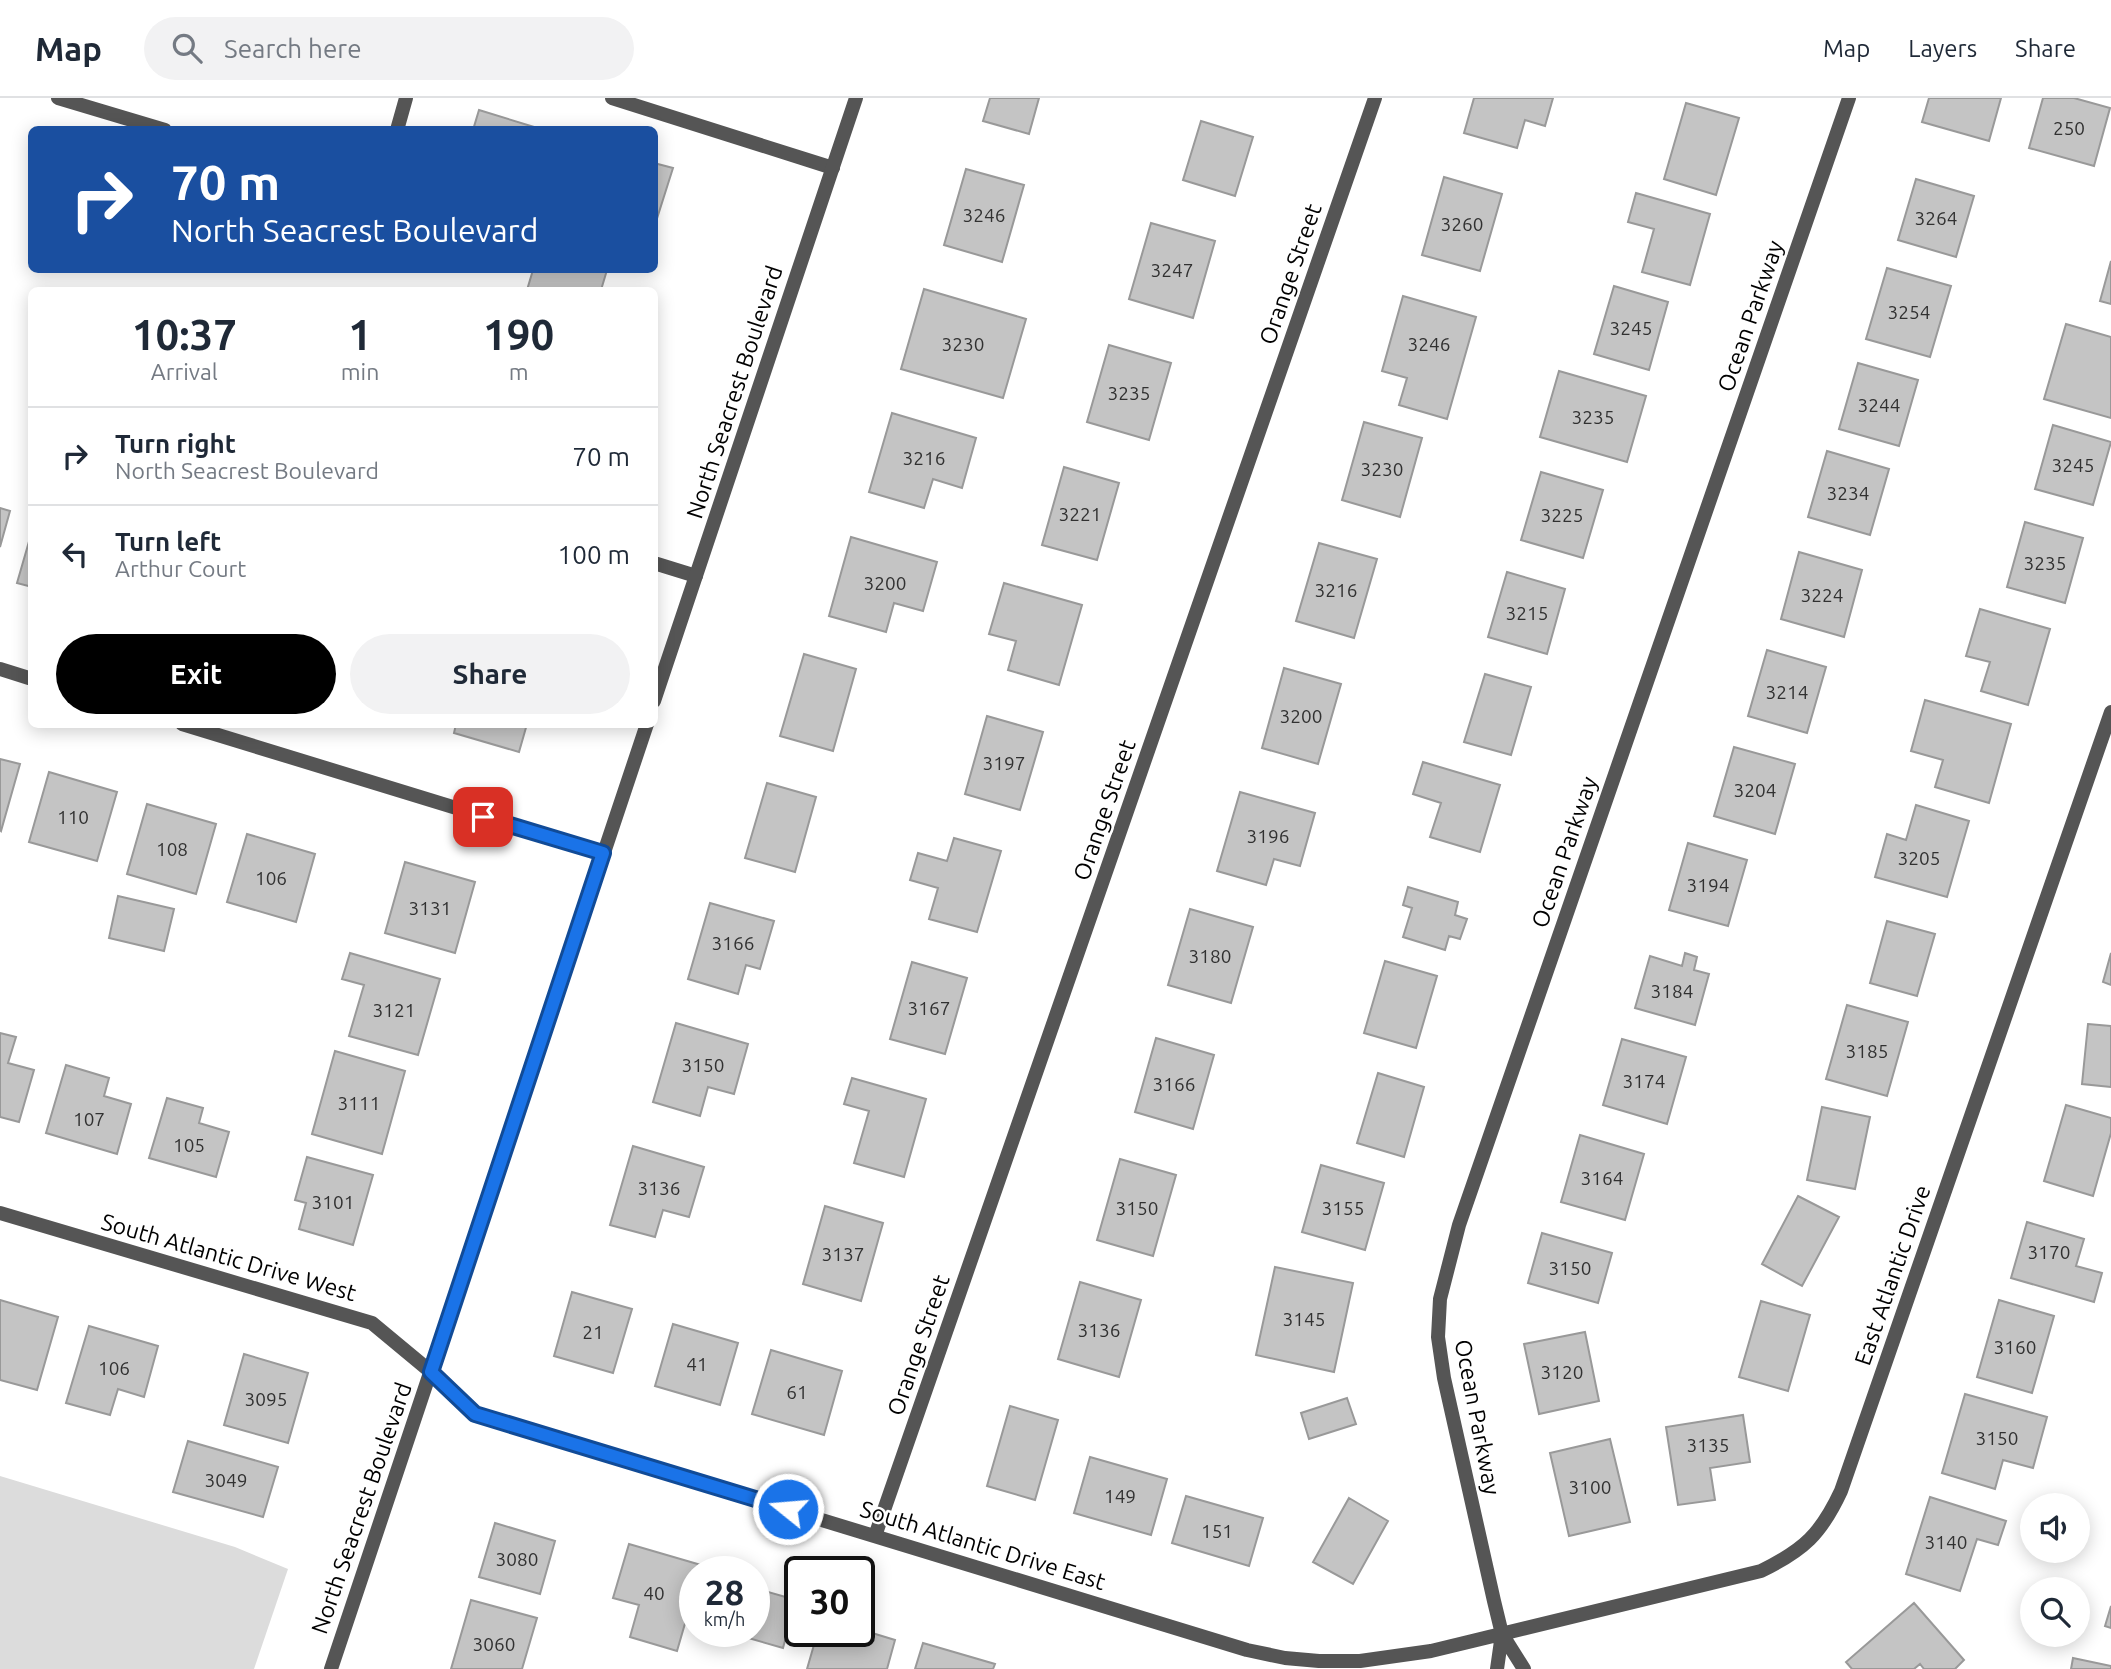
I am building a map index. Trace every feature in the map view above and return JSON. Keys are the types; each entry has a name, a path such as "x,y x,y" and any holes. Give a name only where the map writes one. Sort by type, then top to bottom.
{"street":[{"path":"58,98 152,126"},
{"path":"398,126 406,98"},
{"path":"612,98 833,168"},
{"name":"North Seacrest Boulevard","path":"658,689 856,98"},
{"name":"Orange Street","path":"875,1536 1375,98"},
{"name":"Ocean Parkway","path":"1524,1669 1502,1634 1444,1378 1438,1337 1440,1299 1468,1198 1849,98"},
{"path":"658,564 696,576"},
{"path":"0,669 28,678"},
{"name":"East Atlantic Drive","path":"1502,1634 1761,1571 1787,1558 1811,1540 1829,1517 1850,1464 2111,712"},
{"path":"194,728 603,853"},
{"name":"North Seacrest Boulevard","path":"331,1669 646,728"},
{"name":"South Atlantic Drive West","path":"0,1213 372,1323 431,1372"},
{"name":"South Atlantic Drive East","path":"431,1372 475,1414 1247,1650 1285,1658 1360,1661 1431,1651 1502,1634"},
{"name":"Ocean Parkway","path":"1497,1669 1502,1634"}],"shaded area":[{"path":"0,1476 235,1547 288,1569 254,1669 0,1669"}],"building":[{"path":"990,98 1039,98 1029,134 983,121"},
{"path":"1474,98 1553,98 1545,126 1525,120 1517,148 1464,133"},
{"path":"1929,98 2001,98 1989,141 1922,122"},
{"path":"2043,98 2074,98 2110,108 2094,166 2029,148"},
{"path":"1686,103 1739,118 1716,195 1664,179"},
{"path":"479,110 531,126 474,126"},
{"path":"1201,121 1253,137 1235,196 1183,180"},
{"path":"658,164 673,168 658,215"},
{"path":"966,169 1024,185 1002,262 944,245"},
{"path":"1444,177 1502,194 1480,271 1422,255"},
{"path":"1916,179 1974,196 1956,257 1898,240"},
{"path":"1636,193 1710,214 1690,285 1642,272 1654,229 1628,222"},
{"path":"1151,223 1215,241 1193,318 1129,299"},
{"path":"2111,261 2111,304 2100,301"},
{"path":"1887,268 1951,286 1930,357 1866,339"},
{"path":"532,273 606,273 602,287 528,287"},
{"path":"1614,286 1668,302 1649,370 1594,354"},
{"path":"924,289 1026,319 1003,398 901,369"},
{"path":"1403,296 1476,317 1447,419 1399,405 1407,378 1382,371"},
{"path":"2066,324 2111,337 2111,418 2044,399"},
{"path":"1109,345 1171,363 1149,440 1087,422"},
{"path":"1858,363 1918,380 1899,446 1839,429"},
{"path":"1559,371 1646,396 1627,462 1540,437"},
{"path":"892,413 976,438 962,488 933,479 924,508 869,492"},
{"path":"1364,422 1422,438 1400,517 1342,500"},
{"path":"2053,425 2111,442 2093,505 2035,489"},
{"path":"1827,451 1889,469 1870,535 1808,517"},
{"path":"1064,467 1119,483 1097,560 1042,545"},
{"path":"1541,472 1603,490 1583,558 1521,540"},
{"path":"0,508 10,511 0,547"},
{"path":"2025,522 2083,538 2065,603 2007,587"},
{"path":"851,537 937,562 923,611 894,603 886,632 829,616"},
{"path":"1319,543 1377,559 1354,638 1296,621"},
{"path":"28,545 28,586 17,583"},
{"path":"1799,552 1862,570 1844,637 1781,619"},
{"path":"1507,572 1565,589 1547,654 1488,637"},
{"path":"1004,583 1082,605 1059,685 1008,670 1016,641 989,634"},
{"path":"1980,609 2050,629 2028,705 1981,691 1990,662 1966,656"},
{"path":"1767,650 1826,667 1807,733 1748,716"},
{"path":"804,654 856,669 833,751 780,736"},
{"path":"1284,668 1341,684 1318,764 1262,748"},
{"path":"1485,674 1531,687 1511,755 1464,742"},
{"path":"1925,700 2011,724 1989,803 1935,787 1943,760 1911,751"},
{"path":"987,716 1043,732 1020,810 965,794"},
{"path":"455,728 526,728 519,752 454,733"},
{"path":"1734,747 1795,764 1775,834 1714,816"},
{"path":"0,759 20,764 1,831 0,830"},
{"path":"1423,762 1500,785 1480,852 1430,837 1441,803 1413,794"},
{"path":"49,772 117,792 97,861 29,842"},
{"path":"767,783 816,797 795,872 745,858"},
{"path":"1240,792 1315,813 1300,866 1274,859 1266,885 1217,871"},
{"path":"147,804 216,824 196,894 127,874"},
{"path":"1916,805 1969,821 1947,897 1875,877 1887,834 1906,840"},
{"path":"247,834 315,854 296,922 227,902"},
{"path":"954,838 1001,851 977,932 929,919 938,888 910,880 918,853 947,861"},
{"path":"1688,843 1747,860 1728,926 1669,910"},
{"path":"405,862 475,882 455,953 385,933"},
{"path":"1408,887 1458,902 1455,915 1467,919 1460,939 1449,936 1445,950 1403,937 1412,908 1403,905"},
{"path":"118,896 174,909 164,951 109,938"},
{"path":"710,903 774,921 760,969 746,965 738,994 688,979"},
{"path":"1190,909 1253,927 1231,1003 1168,985"},
{"path":"1887,921 1935,934 1917,996 1870,983"},
{"path":"350,953 440,979 418,1055 349,1036 364,985 342,979"},
{"path":"1685,953 1697,957 1694,970 1709,974 1695,1025 1635,1008 1650,956 1682,966"},
{"path":"2111,953 2111,985 2103,982"},
{"path":"1385,961 1437,976 1416,1048 1364,1033"},
{"path":"912,962 967,978 945,1054 890,1039"},
{"path":"1847,1005 1908,1022 1887,1096 1826,1079"},
{"path":"676,1023 748,1044 734,1094 708,1087 700,1116 653,1102"},
{"path":"2088,1024 2111,1026 2111,1087 2082,1084"},
{"path":"0,1033 16,1037 8,1063 34,1070 19,1122 0,1117"},
{"path":"1156,1038 1214,1055 1193,1129 1135,1112"},
{"path":"1622,1039 1686,1057 1667,1124 1603,1105"},
{"path":"335,1051 405,1071 382,1154 312,1134"},
{"path":"66,1065 109,1078 104,1096 131,1104 117,1154 46,1133"},
{"path":"1378,1073 1424,1087 1404,1157 1357,1143"},
{"path":"852,1078 926,1099 904,1177 854,1163 869,1111 844,1104"},
{"path":"167,1098 203,1108 199,1123 229,1132 216,1177 149,1158"},
{"path":"2066,1105 2111,1118 2111,1133 2093,1196 2044,1181"},
{"path":"1822,1107 1870,1117 1855,1189 1807,1180"},
{"path":"1580,1135 1644,1154 1625,1220 1561,1202"},
{"path":"633,1146 704,1167 689,1217 663,1210 655,1237 610,1225"},
{"path":"307,1157 373,1175 353,1245 299,1229 306,1203 295,1200"},
{"path":"1120,1159 1176,1175 1153,1256 1097,1240"},
{"path":"1321,1165 1384,1183 1365,1250 1302,1232"},
{"path":"1798,1196 1839,1217 1802,1286 1762,1264"},
{"path":"825,1206 883,1223 861,1301 803,1284"},
{"path":"2027,1222 2084,1239 2076,1266 2102,1273 2094,1302 2011,1278"},
{"path":"1542,1233 1612,1253 1598,1303 1528,1283"},
{"path":"1275,1267 1353,1283 1334,1372 1256,1355"},
{"path":"1080,1282 1141,1300 1119,1377 1058,1359"},
{"path":"572,1292 632,1309 613,1373 554,1356"},
{"path":"0,1300 58,1317 37,1390 0,1380"},
{"path":"1999,1300 2054,1316 2032,1393 1977,1377"},
{"path":"1761,1301 1810,1315 1788,1391 1739,1377"},
{"path":"673,1324 738,1343 720,1405 655,1386"},
{"path":"89,1326 158,1346 144,1397 118,1389 110,1415 66,1403"},
{"path":"1585,1332 1599,1401 1539,1414 1524,1344"},
{"path":"771,1350 842,1371 824,1435 752,1414"},
{"path":"244,1354 308,1373 288,1443 224,1425"},
{"path":"1965,1394 2047,1417 2033,1468 2003,1460 1995,1489 1942,1473"},
{"path":"1347,1398 1356,1424 1309,1439 1301,1413"},
{"path":"1010,1406 1058,1420 1035,1500 987,1486"},
{"path":"1743,1415 1750,1462 1710,1468 1715,1500 1678,1505 1666,1427"},
{"path":"1610,1439 1630,1522 1569,1536 1550,1453"},
{"path":"188,1441 278,1467 263,1517 173,1492"},
{"path":"1090,1457 1167,1479 1151,1535 1074,1513"},
{"path":"1186,1496 1263,1518 1249,1566 1172,1543"},
{"path":"1930,1497 2006,1521 1998,1545 1977,1539 1960,1591 1906,1574"},
{"path":"1349,1498 1388,1521 1353,1584 1313,1562"},
{"path":"495,1523 555,1541 540,1594 479,1577"},
{"path":"629,1544 679,1559 677,1651 630,1637 639,1605 613,1598"},
{"path":"770,1593 784,1597 783,1648 770,1644"},
{"path":"471,1600 537,1618 522,1669 451,1669"},
{"path":"1914,1603 1964,1660 1955,1669 1924,1669 1920,1664 1914,1669 1852,1669 1846,1662"},
{"path":"2111,1606 2111,1628 2105,1626"},
{"path":"875,1634 895,1640 887,1669 807,1669 813,1647 875,1647"},
{"path":"923,1643 995,1664 993,1669 915,1669"},
{"path":"2073,1658 2111,1666 2111,1669 2071,1669"}],"route":[{"path":"483,817 603,853 431,1372 475,1414 788,1509"}]}
